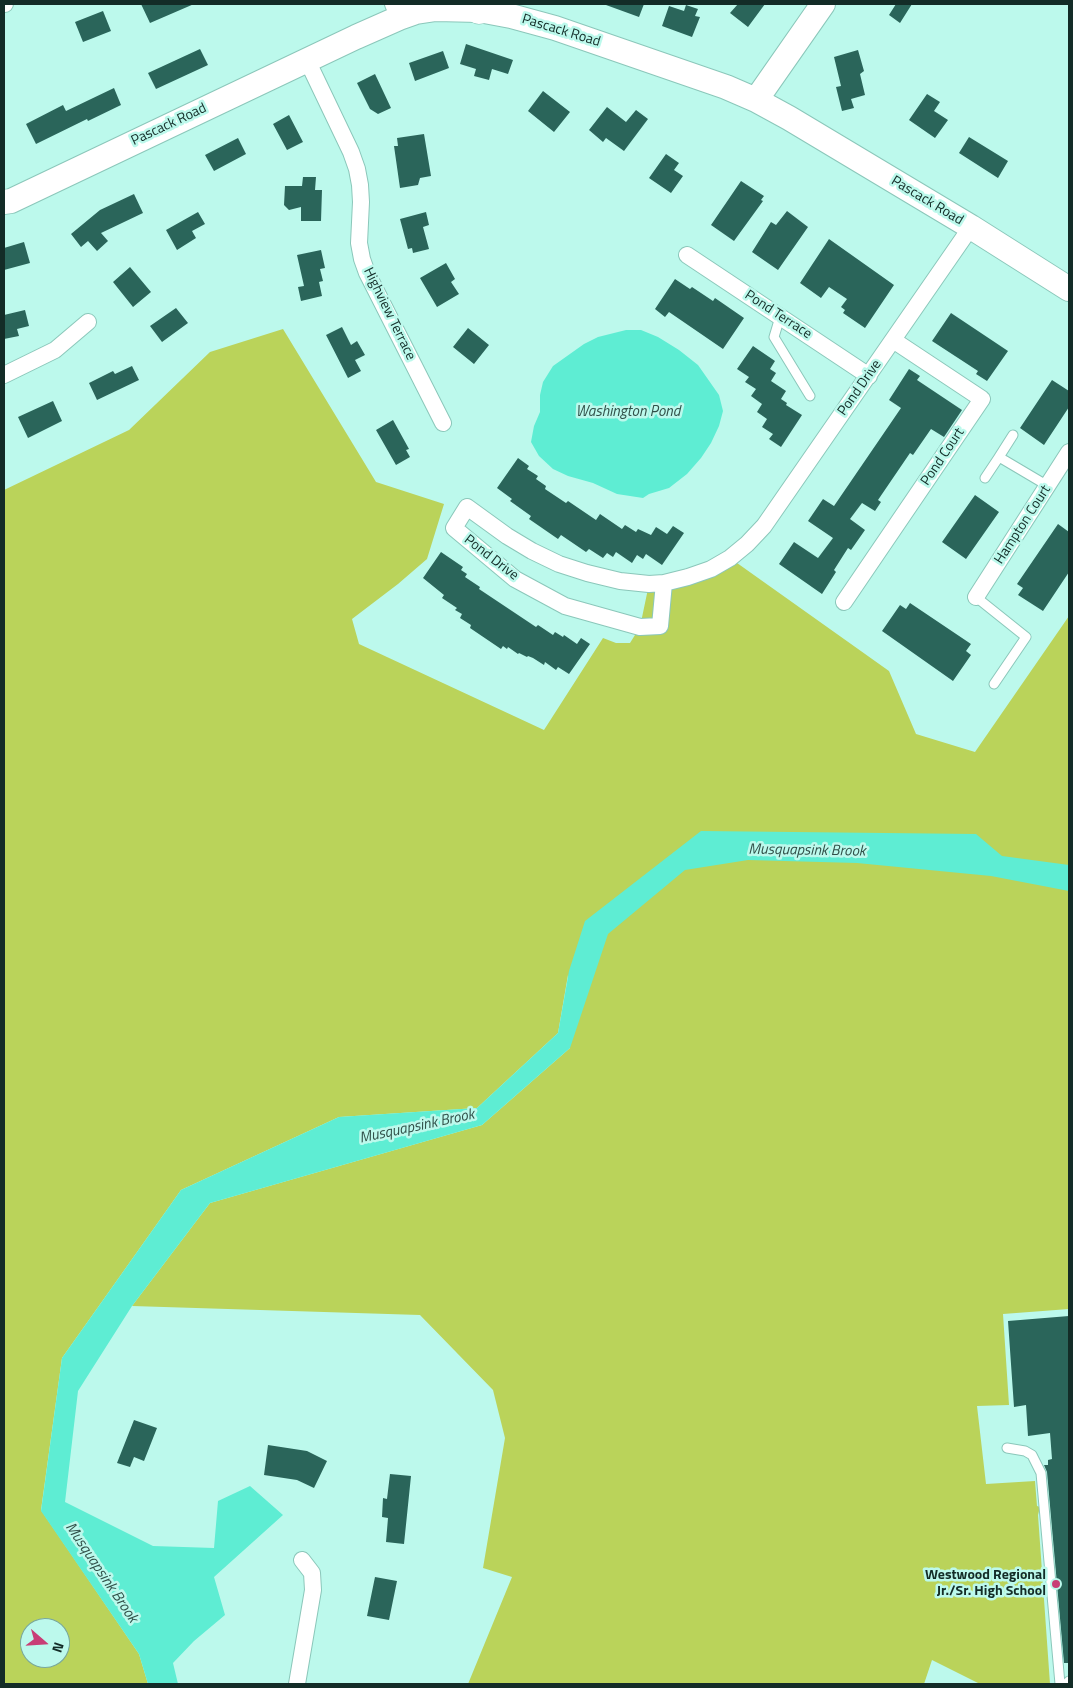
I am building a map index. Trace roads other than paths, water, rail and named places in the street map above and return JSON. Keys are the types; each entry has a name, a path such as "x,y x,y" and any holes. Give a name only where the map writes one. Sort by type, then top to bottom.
{"main road":[{"path":"756,100 823,4"},
{"name":"Pascack Road","path":"4,202 11,201 307,60 396,11 416,12 475,7 555,28 717,83 756,100 971,228 1069,289"}],"street":[{"name":"Highview Terrace","path":"307,60 357,168 361,202 358,243 364,266 443,423"},
{"name":"Pond Drive","path":"664,583 660,626 640,627 565,606 516,579 454,528 467,506 532,552 559,564 620,581 649,584 688,578 711,569 730,558 764,526 971,228"},
{"name":"Pond Terrace","path":"687,255 869,376"},
{"path":"4,375 55,350 88,322"},
{"name":"Pond Court","path":"844,602 982,399 893,340"},
{"name":"Hampton Court","path":"976,597 1069,452"},
{"path":"297,1684 313,1590 312,1573 302,1560"}],"lane":[{"path":"780,317 774,337 810,396"},
{"path":"985,478 1013,435"},
{"path":"999,457 1048,486"},
{"path":"976,597 1026,637 994,684"},
{"path":"1007,1448 1026,1450 1032,1455 1041,1474 1060,1684"},
{"path":"1066,1684 1069,1681"}],"water":[{"name":"Washington Pond","path":"626,330 641,330 658,337 698,365 719,395 723,411 719,426 711,443 687,474 669,488 649,494 643,498 617,494 593,483 568,476 553,469 539,456 531,442 534,426 540,412 540,395 543,382 553,366 584,344 598,337"},
{"name":"Musquapsink Brook","path":"701,831 976,834 1002,856 1069,865 1069,891 991,876 857,863 748,860 685,870 608,934 570,1048 482,1125 210,1203 132,1306 78,1391 65,1502 153,1546 214,1548 218,1501 250,1486 283,1515 214,1577 225,1615 194,1641 173,1663 178,1684 148,1684 139,1654 41,1511 62,1358 181,1190 339,1117 477,1108 558,1033 569,971 585,921"}],"place":[{"name":"Westwood Regional Jr./Sr. High School","path":"1056,1584"}]}
